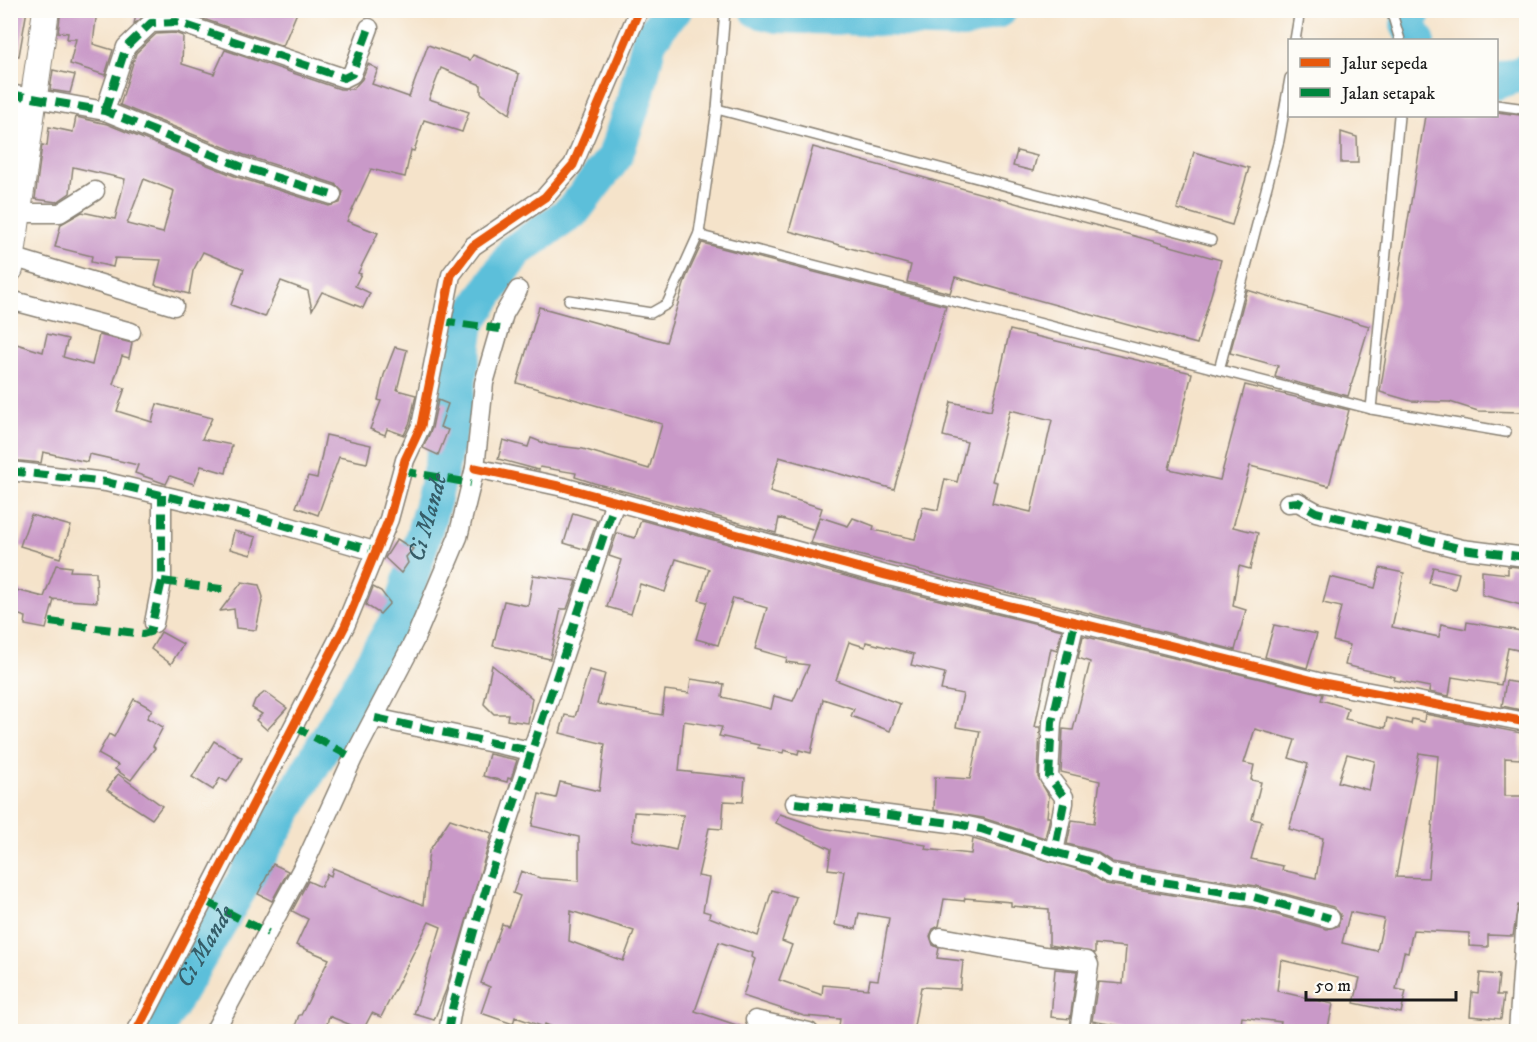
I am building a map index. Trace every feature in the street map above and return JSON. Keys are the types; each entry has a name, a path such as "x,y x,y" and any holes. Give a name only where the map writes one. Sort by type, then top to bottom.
{"main road":[{"path":"12,243 22,95 46,10"}],"street":[{"path":"136,1032 345,626 388,519 405,460 423,417 451,275 473,246 545,197 573,165 639,10"},
{"path":"105,111 126,47 151,23 177,22 344,78 352,74 369,28"},
{"path":"22,95 105,111 240,166 332,195"},
{"path":"12,243 95,191"},
{"path":"12,243 174,306"},
{"path":"214,1032 306,861 355,755 414,641 458,537 475,468 484,383 504,314 518,290"},
{"path":"10,300 130,332"},
{"path":"475,468 563,487 885,575 1318,682 1527,722"},
{"path":"10,471 106,482 255,517 374,552"},
{"path":"154,623 162,581 162,495"},
{"path":"448,1032 452,1009 485,892 615,502"},
{"path":"1288,503 1298,502 1317,512 1462,549 1527,557"},
{"path":"1054,852 1065,803 1064,797 1048,777 1052,722 1074,622"},
{"path":"373,721 531,751"},
{"path":"795,803 958,824 1092,862 1108,873 1254,897 1329,918"},
{"path":"1518,1032 1527,917"},
{"path":"941,937 1044,956 1087,961 1089,965 1079,1032"},
{"path":"755,1020 809,1032"}],"lane":[{"path":"1295,39 1300,10"},
{"path":"1390,10 1400,39"},
{"path":"568,300 640,313 661,310 667,304 699,233 698,224 717,109 725,15"},
{"path":"1219,370 1279,140 1288,89"},
{"path":"1498,105 1527,109"},
{"path":"717,109 1211,240"},
{"path":"1371,409 1399,117"},
{"path":"699,233 716,240 1371,409 1506,432"}],"building":[{"path":"10,10 27,10 19,56 10,56"},
{"path":"61,10 97,10 93,44 113,50 105,75 70,64 76,39 67,39 68,33 58,32"},
{"path":"137,10 298,10 283,46 180,11 150,12 134,24"},
{"path":"175,33 183,36 182,64 214,74 225,50 340,89 353,89 362,79 368,64 378,69 372,84 409,97 428,45 470,60 473,55 519,74 510,114 481,93 481,85 441,68 429,99 469,112 462,132 424,120 414,151 411,150 405,177 371,169 347,221 378,233 358,273 361,274 355,286 370,293 363,308 322,292 312,310 308,291 281,281 265,317 231,305 244,269 203,252 193,271 189,294 155,285 161,260 115,258 113,267 91,262 92,256 55,247 61,224 82,212 115,219 125,179 73,167 70,193 57,202 35,199 42,145 47,146 49,127 73,132 76,117 107,124 237,177 329,206 340,203 343,192 335,184 244,155 120,105 136,53 156,34","holes":["144,179 174,191 163,233 127,224"]},
{"path":"53,70 75,75 70,93 50,90"},
{"path":"1498,112 1527,116 1527,380 1522,412 1478,411 1450,402 1411,401 1380,392 1425,117 1498,117"},
{"path":"1341,132 1357,137 1358,163 1341,163"},
{"path":"813,147 1221,260 1197,344 955,277 950,293 907,282 911,265 789,231"},
{"path":"1017,151 1037,156 1033,171 1013,166"},
{"path":"1194,152 1249,168 1232,225 1177,209"},
{"path":"702,243 946,306 894,489 779,457 770,492 822,508 815,530 779,518 776,533 594,483 575,477 576,473 540,467 539,470 498,459 503,440 528,447 531,438 549,445 583,449 649,469 662,424 517,383 539,307 666,342 686,278"},
{"path":"1247,290 1369,326 1348,396 1275,377 1278,366 1230,353"},
{"path":"1010,330 1192,373 1169,469 1220,480 1245,385 1349,410 1329,486 1250,466 1233,527 1258,533 1250,569 1239,566 1233,606 1246,610 1235,650 811,543 820,517 848,526 853,518 874,526 873,530 915,539 923,507 938,510 945,479 957,482 967,442 943,436 951,402 991,411","holes":["1010,410 1052,420 1031,512 992,503 997,482 992,481"]},
{"path":"47,334 68,339 63,357 92,365 99,335 132,343 129,358 122,356 113,384 125,388 117,411 152,422 157,404 212,418 202,439 232,445 226,473 201,466 194,484 170,476 166,484 135,473 138,465 89,454 87,462 43,452 41,463 10,460 10,342 43,352"},
{"path":"395,347 407,350 397,390 416,395 410,422 404,435 387,429 385,435 370,429 381,401 378,400 384,375"},
{"path":"438,400 448,404 440,427 448,430 438,455 423,448 432,428"},
{"path":"326,435 371,445 367,463 339,457 318,515 296,507 308,476 317,478"},
{"path":"573,513 597,520 587,550 564,543"},
{"path":"31,515 71,526 60,558 20,546"},
{"path":"641,520 882,586 1062,630 1057,650 1051,648 1035,727 1040,727 1038,777 1049,796 1047,817 1050,817 1045,838 983,818 934,810 935,777 970,779 980,731 956,727 963,694 941,690 945,673 911,665 914,654 866,642 865,647 849,642 836,680 900,704 890,731 851,716 854,709 823,699 811,753 799,750 798,754 784,750 783,753 758,748 759,745 719,736 722,727 684,721 679,771 745,778 743,802 724,801 722,829 709,828 698,876 709,878 703,911 710,913 709,917 758,936 772,890 796,897 782,941 792,945 779,980 822,995 823,985 868,989 870,979 878,980 889,918 859,913 856,929 835,925 844,871 828,869 831,849 776,823 780,814 822,828 926,845 925,849 971,854 973,839 1087,872 1106,884 1252,908 1327,929 1338,926 1341,915 1333,907 1256,886 1112,862 1095,851 1067,844 1072,820 1094,823 1100,781 1061,772 1063,729 1073,730 1090,662 1078,658 1083,636 1323,694 1321,700 1348,708 1345,719 1385,728 1387,718 1411,724 1412,719 1424,722 1425,714 1521,733 1520,759 1505,758 1505,796 1527,796 1527,906 1518,905 1513,936 1488,935 1488,947 1469,946 1469,933 1413,930 1408,953 1404,952 1396,989 1406,991 1401,1013 1354,1003 1360,978 1281,960 1277,991 1333,1004 1327,1032 1278,1032 1281,1022 1242,1017 1240,1032 1155,1032 1092,1021 1098,982 1123,984 1126,947 1095,944 1095,953 1049,945 1049,909 1011,906 1011,902 965,898 964,901 944,899 939,926 933,929 930,936 933,945 939,948 937,958 963,961 960,989 921,987 913,1032 873,1032 839,1026 840,1019 804,1016 743,996 755,959 752,957 753,953 719,942 695,1011 748,1029 747,1032 565,1032 545,1024 544,1027 515,1017 513,1024 481,1013 490,987 481,983 502,924 508,926 520,896 513,893 521,871 540,878 579,881 579,837 532,826 539,794 556,798 560,782 599,791 605,744 560,733 565,715 575,717 589,670 605,674 597,704 662,715 665,690 689,693 691,679 724,684 722,697 771,709 774,696 793,701 809,665 786,662 787,658 755,649 767,608 733,598 718,645 696,639 707,602 699,600 709,569 676,559 665,592 640,584 631,614 607,607 621,560 609,556 617,533 635,538","holes":["1255,729 1295,740 1289,758 1308,764 1289,829 1323,838 1316,878 1282,870 1283,866 1251,859 1262,821 1252,819 1261,782 1251,780 1254,765 1244,763","1419,753 1438,756 1428,878 1396,877","1347,754 1375,761 1369,790 1338,782","634,812 684,815 676,850 632,840","571,911 634,931 623,961 569,941","1350,912 1384,919 1377,951 1342,943"]},
{"path":"234,531 256,537 251,555 230,549"},
{"path":"397,539 413,549 406,557 408,563 401,573 385,558"},
{"path":"56,565 71,567 70,571 96,572 97,602 51,599 54,600 46,629 25,625 26,617 10,612 16,590 44,597"},
{"path":"1508,566 1527,568 1525,606 1482,595 1482,571 1508,574"},
{"path":"1433,567 1459,573 1455,589 1429,583"},
{"path":"1380,568 1404,573 1392,627 1439,637 1441,624 1466,629 1467,622 1527,632 1527,652 1508,648 1501,685 1452,677 1449,696 1429,692 1430,687 1394,680 1395,677 1345,665 1350,645 1333,641 1341,607 1323,603 1330,577 1375,588"},
{"path":"533,575 577,581 567,609 561,609 550,659 493,646 504,601 528,606"},
{"path":"242,582 259,585 263,597 256,630 236,628 234,609 220,611"},
{"path":"373,587 381,591 390,603 380,614 366,605"},
{"path":"1274,625 1317,634 1307,668 1265,657"},
{"path":"161,632 183,644 171,664 151,649"},
{"path":"492,665 532,698 528,723 507,720 508,714 494,714 484,704"},
{"path":"1506,681 1525,684 1521,710 1502,706"},
{"path":"265,692 287,708 267,730 256,720 262,714 252,708 255,700"},
{"path":"134,699 152,709 147,718 163,727 153,746 155,748 131,780 115,769 118,765 98,754 109,734 114,737"},
{"path":"214,741 242,758 227,782 220,778 213,790 192,777"},
{"path":"489,754 517,760 511,779 508,778 507,782 483,776"},
{"path":"118,774 162,806 152,819 107,790"},
{"path":"450,819 492,833 446,990 434,1020 414,1014 441,927 429,922 381,1017 372,1013 363,1030 329,1016 327,1024 341,1028 340,1032 293,1032 299,1015 329,959 296,945 308,919 292,911 308,881 321,887 327,874 331,876 333,868 423,905 429,851"},
{"path":"273,864 288,871 272,901 258,894"},
{"path":"1055,969 1077,971 1070,1019 1051,1017"},
{"path":"1480,973 1499,975 1497,995 1504,995 1501,1019 1470,1016 1472,992 1478,993"}],"waterway":[{"name":"Ci Mande","path":"155,1032 400,616 434,498 453,417 467,324 515,251 573,211 615,156 637,92 649,41 666,17 674,10"},
{"name":"Ci Mande","path":"758,10 777,15 963,21 999,10"},
{"name":"Ci Mande","path":"1414,10 1408,25 1416,39"},
{"name":"Ci Mande","path":"1498,81 1526,72"}],"marked path":[{"path":"105,111 126,47 151,23 177,22 344,78 352,74 369,28"},
{"path":"10,94 105,111 240,166 332,195"},
{"path":"441,321 500,329"},
{"path":"10,471 106,482 255,517 374,551"},
{"path":"402,471 471,483"},
{"path":"50,622 143,634 150,632 162,581 162,495"},
{"path":"448,1032 452,1009 488,882 615,502"},
{"path":"1288,503 1298,502 1316,512 1462,549 1526,557"},
{"path":"162,581 228,590"},
{"path":"795,803 958,824 1054,852 1064,797 1049,777 1052,722 1075,622"},
{"path":"375,718 531,751"},
{"path":"294,726 353,758"},
{"path":"1054,852 1092,862 1108,873 1254,897 1330,918"},
{"path":"205,901 268,933"}],"cycle path":[{"path":"136,1032 345,626 389,519 405,460 421,426 451,275 473,246 545,197 573,165 639,10"},
{"path":"475,468 563,487 885,575 1318,682 1526,722"}]}
